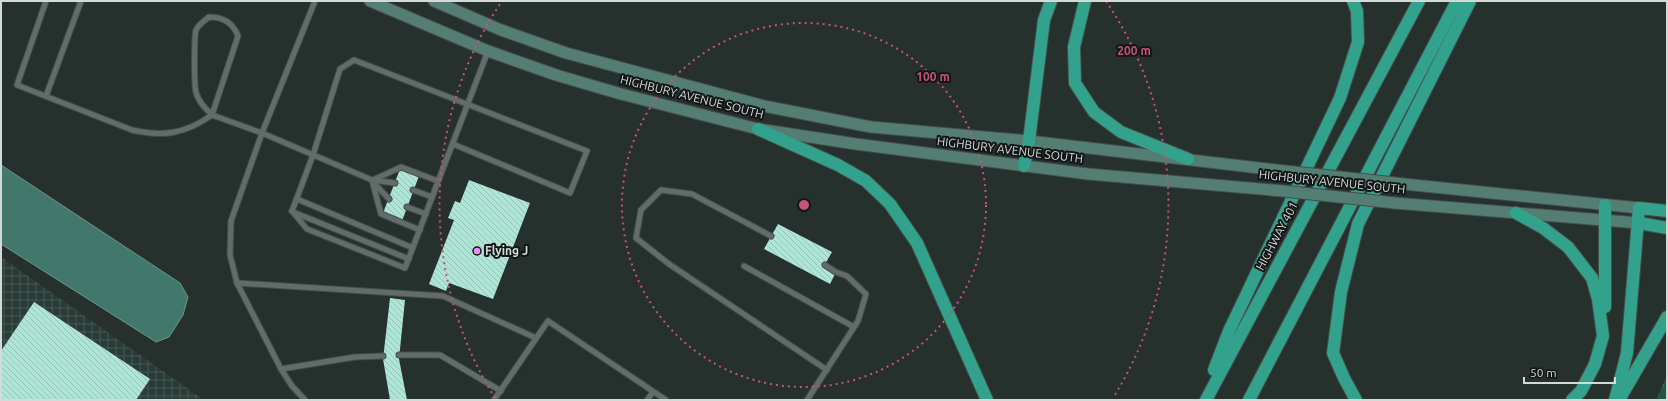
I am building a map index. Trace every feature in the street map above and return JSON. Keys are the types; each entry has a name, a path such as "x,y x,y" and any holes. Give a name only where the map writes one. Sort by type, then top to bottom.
{"highway":[{"path":"1024,166 1029,141 1044,20 1051,1"},
{"path":"1085,1 1074,47 1075,83 1094,112 1121,132 1188,159"},
{"path":"1202,400 1229,331 1340,98 1358,42 1357,11 1353,1"},
{"name":"HIGHWAY 401","path":"1206,400 1419,1"},
{"path":"1249,400 1457,1"},
{"path":"1356,400 1333,353 1341,292 1358,224 1470,1"},
{"path":"758,129 838,165 866,181 890,204 917,243 987,400"},
{"path":"1572,400 1581,391 1595,364 1603,336 1605,306 1605,204"},
{"path":"1615,400 1627,353 1639,223 1639,208"},
{"name":"HIGHBURY AVENUE SOUTH","path":"1639,208 1667,211"},
{"path":"1516,213 1543,228 1568,247 1592,278 1598,299 1603,336"},
{"name":"HIGHBURY AVENUE SOUTH","path":"1639,223 1667,228"},
{"path":"1619,400 1667,317"}],"main road":[{"name":"HIGHBURY AVENUE SOUTH","path":"370,1 488,51 556,75 621,94 758,129 856,144 1088,174 1283,191 1395,203 1639,223"},
{"name":"HIGHBURY AVENUE SOUTH","path":"434,1 501,30 566,53 764,106 871,127 1029,141 1294,172 1639,208"}],"lane":[{"path":"46,1 17,85 132,130 162,134 178,132 192,127 212,114 238,36 235,28 228,21 219,17 209,17 202,22 196,31 196,92 201,104 212,114 262,133 372,180 395,183"},
{"path":"46,96 81,1"},
{"path":"305,400 292,386 281,369 237,283 230,255 231,221 262,133 315,1"},
{"path":"292,211 307,229 405,268 488,51"},
{"path":"292,211 313,155 340,69 354,60 587,151 570,192 453,144"},
{"path":"372,180 401,167 438,181"},
{"path":"372,180 389,199"},
{"path":"372,180 381,214 420,230"},
{"path":"413,190 432,197"},
{"path":"771,236 692,194 661,190 641,210 636,238 669,264 827,370"},
{"path":"297,199 413,248"},
{"path":"407,207 426,214"},
{"path":"292,211 409,259"},
{"path":"807,400 858,321 866,294 847,276 836,272 825,265"},
{"path":"744,266 854,327"},
{"path":"237,283 443,296 536,338"},
{"path":"494,400 548,322 666,400"},
{"path":"399,356 440,355 500,391"},
{"path":"281,369 356,357 383,356"},
{"path":"647,400 653,392"}],"shaded area":[{"path":"1,165 180,283 188,297 183,315 169,337 156,342 1,244"},
{"path":"1,257 204,400 1,400"}],"green space":[{"path":"1667,375 1667,400 1656,400"}],"building":[{"path":"400,169 419,176 402,221 383,213"},
{"name":"Flying J","path":"469,180 530,203 493,299 449,283 446,291 429,284 454,220 448,218 455,201 460,203"},
{"path":"778,224 832,252 824,266 836,272 830,284 764,249"},
{"path":"390,298 405,300 399,359 407,400 390,400 383,359"},
{"path":"34,302 150,379 136,400 1,400 1,351"}],"place":[{"name":"Flying J","path":"477,251"}]}
